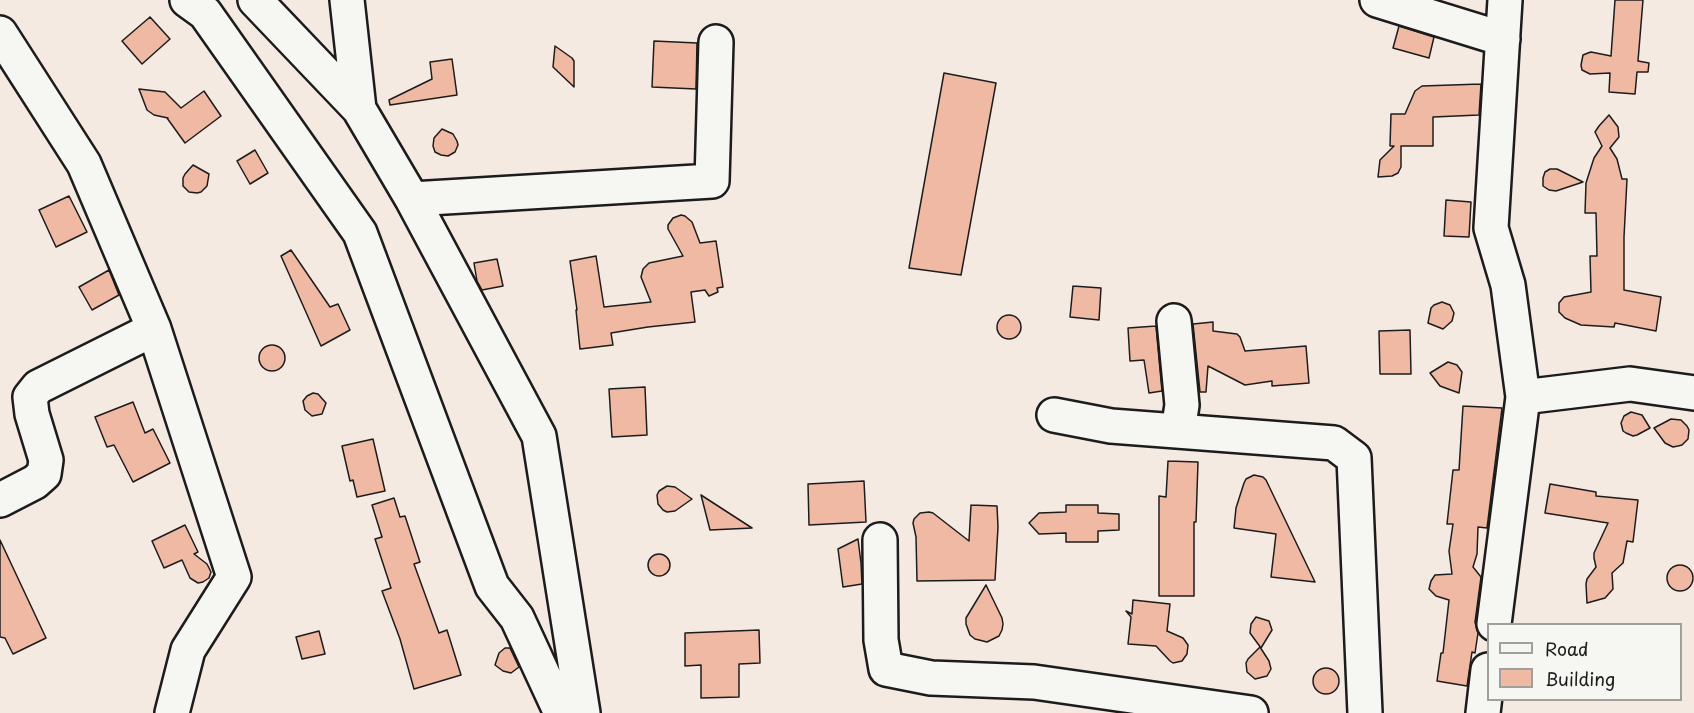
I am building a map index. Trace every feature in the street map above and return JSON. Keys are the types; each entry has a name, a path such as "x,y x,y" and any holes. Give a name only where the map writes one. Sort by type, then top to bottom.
{"street":[{"path":"187,0 205,13 360,233 492,586 517,618 561,713"},
{"path":"255,0 359,109 412,199 539,435 583,713"},
{"path":"347,0 359,109"},
{"path":"1377,0 1503,39"},
{"path":"1494,623 1523,397 1508,285 1491,228 1505,0"},
{"path":"0,33 84,164 154,329 234,577 188,650 172,713"},
{"path":"412,199 712,181 716,42"},
{"path":"1174,321 1182,405 1178,431"},
{"path":"0,500 35,482 44,474 46,460 32,414 30,397 38,387 154,329"},
{"path":"1523,397 1630,384 1694,393"},
{"path":"1054,415 1111,426 1334,443 1354,458 1365,713"},
{"path":"880,540 881,640 886,669 931,678 1034,682 1251,713"},
{"path":"1483,713 1487,679"}],"building":[{"path":"1615,0 1643,0 1638,61 1649,63 1648,72 1637,72 1635,94 1609,92 1610,73 1590,74 1582,70 1583,55 1591,52 1611,56"},
{"path":"150,17 170,39 142,64 122,41"},
{"path":"1399,26 1434,37 1429,58 1393,48"},
{"path":"654,41 697,43 696,89 652,87"},
{"path":"555,46 574,61 574,87 553,67"},
{"path":"452,59 457,95 390,105 389,100 432,79 430,62"},
{"path":"944,73 996,83 961,275 909,268"},
{"path":"1481,84 1479,115 1433,117 1433,146 1401,146 1401,167 1398,173 1378,177 1380,160 1394,146 1390,146 1391,114 1405,114 1415,91 1422,86"},
{"path":"139,89 165,92 181,108 204,91 221,116 185,143 168,118 154,115 147,110"},
{"path":"1609,115 1618,127 1619,137 1610,148 1617,159 1622,179 1627,179 1624,290 1661,297 1656,331 1615,323 1614,327 1581,325 1565,318 1559,312 1559,303 1564,297 1591,292 1590,256 1597,256 1596,213 1585,213 1586,183 1594,158 1602,146 1595,132"},
{"path":"442,129 453,134 458,145 455,152 448,156 435,152 433,146 434,138"},
{"path":"255,150 268,173 250,184 237,161"},
{"path":"193,165 209,174 207,186 197,193 189,192 183,186 183,178"},
{"path":"1557,169 1583,182 1556,191 1549,190 1543,186 1543,178 1545,172"},
{"path":"69,196 87,232 56,247 39,210"},
{"path":"1446,200 1471,202 1469,237 1444,236"},
{"path":"681,215 692,222 700,243 716,241 723,287 717,288 718,292 709,296 705,290 691,292 695,322 611,333 613,345 580,349 570,261 596,256 604,307 651,302 641,277 643,269 649,263 683,256 668,229 673,218"},
{"path":"291,250 330,307 338,304 350,330 321,346 281,256"},
{"path":"497,259 503,286 482,290 477,281 474,263"},
{"path":"109,270 119,295 92,310 79,287"},
{"path":"1073,286 1101,288 1099,320 1070,317"},
{"path":"1442,302 1450,305 1454,313 1452,321 1443,329 1428,323 1431,308"},
{"path":"1009,315 1018,318 1021,327 1018,336 1009,339 1000,336 997,327 1000,318"},
{"path":"1213,322 1213,331 1237,334 1245,351 1306,346 1309,383 1272,386 1272,381 1245,385 1208,366 1206,392 1200,392 1193,324"},
{"path":"1156,326 1162,391 1149,393 1144,360 1130,361 1128,328"},
{"path":"1410,330 1411,374 1380,374 1379,331"},
{"path":"272,345 281,349 285,358 281,367 272,371 263,367 259,358 263,349"},
{"path":"1448,362 1457,365 1462,372 1459,393 1440,386 1430,373"},
{"path":"645,387 647,435 612,437 609,389"},
{"path":"313,393 318,394 326,403 322,414 312,416 305,410 303,401"},
{"path":"133,402 145,433 153,429 170,463 133,482 114,445 107,447 95,417"},
{"path":"1463,406 1502,408 1487,528 1478,527 1477,554 1473,567 1481,577 1475,622 1478,633 1475,653 1472,652 1467,686 1437,681 1441,653 1443,653 1449,600 1436,596 1429,589 1435,575 1452,574 1449,551 1453,524 1447,524 1453,470 1459,470"},
{"path":"1631,412 1642,415 1650,428 1633,436 1623,431 1621,423 1624,416"},
{"path":"1671,419 1681,420 1689,430 1688,439 1682,445 1673,447 1665,443 1654,428"},
{"path":"373,439 385,491 357,497 353,480 350,481 342,446"},
{"path":"1168,461 1198,462 1196,522 1194,522 1194,596 1159,596 1159,496 1166,497"},
{"path":"1254,475 1266,480 1315,582 1271,577 1276,534 1234,528 1236,508 1244,483 1246,479"},
{"path":"864,481 866,522 809,525 808,484"},
{"path":"1550,484 1596,492 1596,496 1638,500 1633,542 1627,541 1623,563 1612,573 1613,589 1605,598 1587,603 1586,584 1596,567 1594,553 1608,523 1545,513"},
{"path":"667,486 675,487 692,499 675,511 663,510 658,504 657,495"},
{"path":"701,495 752,528 710,530"},
{"path":"394,498 400,517 405,516 420,562 414,564 439,633 447,630 461,675 414,689 400,639 382,591 391,588 375,539 382,537 372,505"},
{"path":"971,505 997,506 995,580 917,581 914,519 920,513 933,513 969,541"},
{"path":"1066,505 1098,505 1098,513 1119,514 1119,530 1098,531 1098,542 1066,542 1066,533 1039,534 1029,523 1039,513 1066,512"},
{"path":"185,525 198,552 194,554 207,564 211,572 209,578 203,582 198,583 190,578 182,560 164,568 152,541"},
{"path":"858,539 862,584 843,587 838,549"},
{"path":"0,540 46,638 13,654 5,638 0,637"},
{"path":"659,554 667,557 670,565 667,573 659,576 651,573 648,565 651,557"},
{"path":"1680,565 1689,569 1693,578 1689,587 1680,591 1671,587 1667,578 1671,569"},
{"path":"986,585 1003,624 999,636 987,642 970,635 966,624 966,618"},
{"path":"1133,600 1170,604 1167,631 1183,638 1188,645 1187,654 1182,661 1173,663 1156,646 1128,644 1131,617 1126,611 1132,614"},
{"path":"1256,617 1269,621 1272,630 1261,648 1250,633 1251,624"},
{"path":"759,630 760,663 739,664 739,697 701,698 701,665 685,666 685,633"},
{"path":"319,631 325,654 302,659 296,637"},
{"path":"1260,647 1271,669 1267,676 1255,679 1247,672 1246,663"},
{"path":"505,648 510,648 519,667 511,673 495,665 499,653"},
{"path":"1326,668 1335,672 1339,681 1335,690 1326,694 1317,690 1313,681 1317,672"}]}
